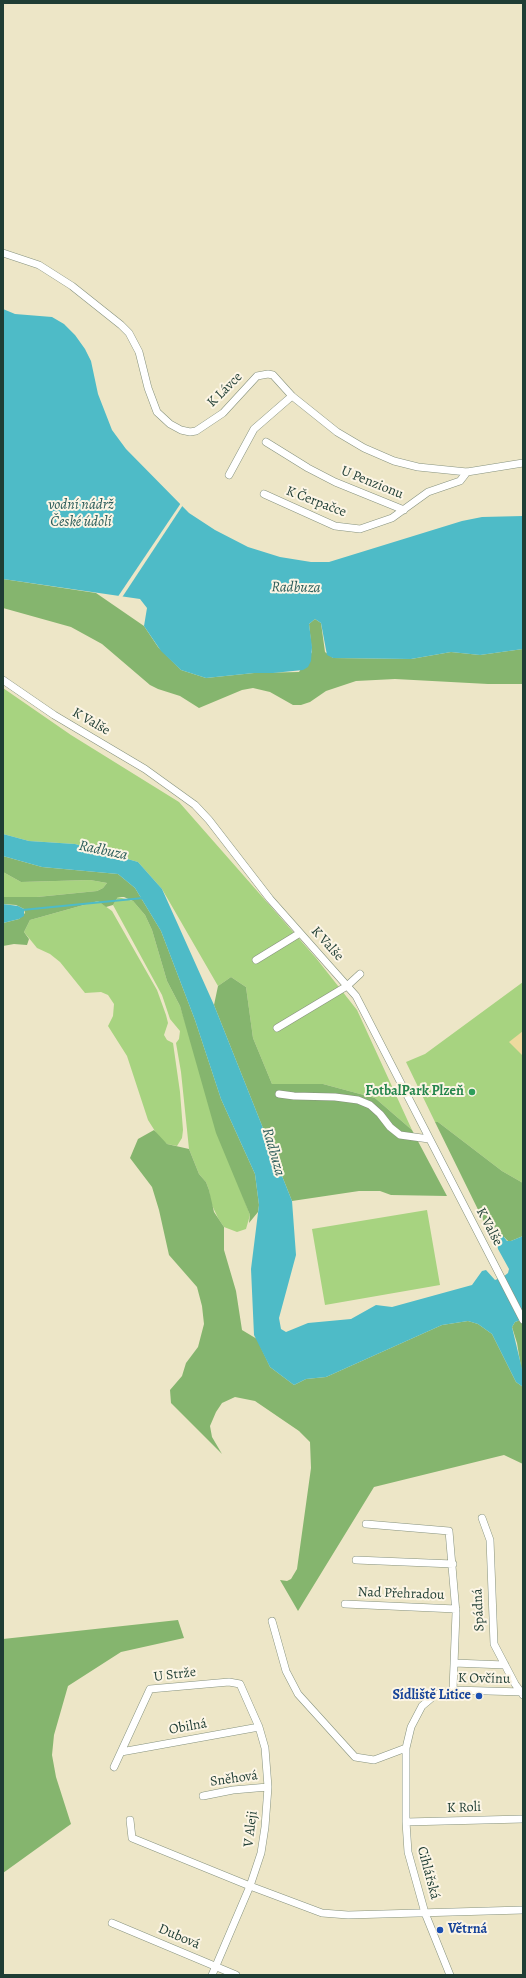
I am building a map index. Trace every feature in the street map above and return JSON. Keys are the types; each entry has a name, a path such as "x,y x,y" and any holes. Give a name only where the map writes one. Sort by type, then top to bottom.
{"street":[{"name":"K Lávce","path":"3,253 39,265 72,286 129,333 139,352 154,406 161,416 177,428 190,432 196,431 223,413 257,376 262,374 273,375 292,396 337,432 364,448 394,461 418,467 467,472 523,463"},
{"path":"229,475 254,429 292,396"},
{"name":"U Penzionu","path":"266,442 322,476 361,494 404,510 428,492 460,480 467,472"},
{"name":"K Čerpačce","path":"264,494 319,520 340,527 369,527 404,510"},
{"name":"K Valše","path":"3,680 54,715 146,769 195,805 209,820 270,899 356,996 523,1320"},
{"path":"256,960 300,933"},
{"path":"277,1028 347,986 360,974"},
{"path":"279,1094 335,1097 358,1100 370,1106 380,1114 390,1128 400,1135 429,1139"},
{"name":"Spádná","path":"482,1518 490,1540 494,1644 522,1693"},
{"name":"Nad Přehradou","path":"366,1524 449,1531 456,1609 453,1690"},
{"path":"356,1560 453,1564"},
{"name":"Nad Přehradou","path":"345,1604 456,1609"},
{"path":"272,1621 286,1671 298,1694 355,1758 374,1760 406,1748"},
{"path":"454,1663 505,1665"},
{"name":"V Aleji","path":"212,1975 250,1886 263,1844 268,1787 265,1748 259,1727 238,1682"},
{"name":"U Strže","path":"114,1767 150,1689 238,1682"},
{"name":"K Ovčínu","path":"406,1748 411,1727 422,1706 435,1695 453,1690 522,1693"},
{"name":"Obilná","path":"121,1752 259,1727"},
{"name":"Cihlářská","path":"406,1748 406,1822 408,1852 425,1913 450,1975"},
{"name":"Sněhová","path":"203,1796 233,1790 268,1787"},
{"name":"K Roli","path":"406,1822 523,1819"},
{"path":"130,1820 132,1838 250,1886 322,1913 348,1915 523,1910"},
{"name":"Dubová","path":"112,1923 236,1975"}],"green space":[{"path":"3,579 96,593 144,626 158,647 181,670 206,678 254,673 299,672 312,652 309,624 315,619 321,623 325,652 333,658 411,659 451,652 480,655 523,649 523,684 488,684 395,679 356,681 326,691 310,702 301,705 293,705 270,692 253,688 242,690 199,708 180,696 150,685 102,644 71,627 3,608"},
{"path":"3,688 71,735 179,802 316,958 357,1010 412,1130 375,1098 323,1084 272,1084 253,1038 246,987 231,977 218,986 162,889 138,862 75,844 29,841 3,834"},
{"path":"3,856 42,867 118,874 135,888 161,931 195,1020 221,1099 255,1174 259,1205 258,1212 249,1223 250,1215 216,1133 180,1006 167,981 152,930 145,915 133,901 124,897 118,897 113,905 106,907 98,901 30,920 24,932 29,939 27,945 14,944 3,946 3,923 19,919 25,913 24,909 16,905 3,904 3,897 37,897 97,891 103,888 107,883 90,880 21,882 3,872"},
{"path":"3,872 21,882 90,880 107,883 103,888 97,891 37,897 3,897"},
{"path":"118,897 133,901 145,915 152,930 167,981 180,1006 230,1162 250,1215 246,1229 237,1232 224,1227 211,1203 206,1182 199,1174 189,1149 181,1072 176,1043 179,1039 180,1031 170,1019 162,995 113,905"},
{"path":"98,901 112,911 157,990 166,1015 168,1023 164,1035 167,1040 173,1043 180,1092 183,1130 182,1138 177,1146 167,1144 160,1139 148,1120 127,1056 108,1026 113,1016 114,1004 108,995 101,992 85,993 60,962 50,954 37,948 24,932 30,920"},
{"path":"231,977 246,987 253,1038 272,1084 323,1084 375,1098 412,1130 447,1196 391,1195 380,1191 359,1191 292,1201 214,1005 218,986"},
{"name":"FotbalPark Plzeň","path":"523,982 523,1183 502,1171 438,1122 435,1122 406,1062 425,1054"},
{"path":"435,1122 438,1122 502,1171 523,1183 523,1236 511,1241 508,1241 504,1237 496,1241 496,1243 489,1232"},
{"path":"154,1130 167,1144 189,1149 199,1174 206,1182 214,1212 224,1227 224,1250 236,1291 242,1330 257,1339 270,1367 294,1385 306,1379 326,1377 442,1325 468,1321 478,1324 492,1334 516,1382 523,1387 523,1464 504,1455 374,1487 298,1611 280,1580 287,1581 291,1579 297,1569 311,1468 310,1442 299,1431 255,1401 235,1397 222,1403 210,1426 212,1437 222,1454 171,1403 170,1390 182,1376 186,1363 198,1347 204,1324 202,1306 197,1287 169,1255 159,1210 152,1187 130,1158 138,1139"},
{"path":"427,1210 440,1285 325,1305 312,1229"},
{"path":"523,1319 523,1379 517,1343 512,1327 515,1322"},
{"path":"178,1620 184,1638 121,1652 68,1686 54,1735 52,1755 56,1777 71,1824 3,1873 3,1639"}],"sand":[{"path":"523,1031 523,1056 509,1042"}],"water":[{"name":"vodní nádrž České údolí","path":"3,309 15,314 52,317 64,324 75,335 91,361 98,394 112,430 126,449 189,513 215,530 248,547 280,557 311,562 329,562 462,521 482,517 523,516 523,649 480,655 451,652 411,659 333,658 327,655 321,623 315,619 309,624 312,647 311,661 308,667 303,670 206,678 181,670 161,651 144,626 147,608 140,599 3,579"},
{"path":"3,834 29,841 75,844 138,862 162,889 214,1005 292,1201 296,1255 279,1318 281,1329 286,1332 308,1323 351,1319 376,1305 392,1307 472,1285 482,1271 486,1270 495,1280 503,1277 508,1273 509,1269 498,1249 496,1238 503,1236 507,1241 511,1241 523,1236 523,1319 515,1322 512,1327 522,1369 523,1387 516,1382 492,1334 478,1324 468,1321 442,1325 326,1377 306,1379 294,1385 270,1367 254,1335 251,1269 259,1205 255,1174 221,1099 195,1020 161,931 135,888 118,874 42,867 3,856"},
{"path":"3,904 18,906 24,909 24,916 19,919 3,923"}],"pier":[{"path":"181,503 183,505 121,599 117,598"}],"waterway":[{"path":"22,910 143,898"}],"place":[{"name":"FotbalPark Plzeň","path":"472,1092"},
{"name":"Sídliště Litice","path":"479,1696"},
{"name":"Větrná","path":"440,1930"}],"water label":[{"name":"Radbuza","path":"296,588"},
{"name":"Radbuza","path":"103,851"},
{"name":"Radbuza","path":"273,1152"}]}
